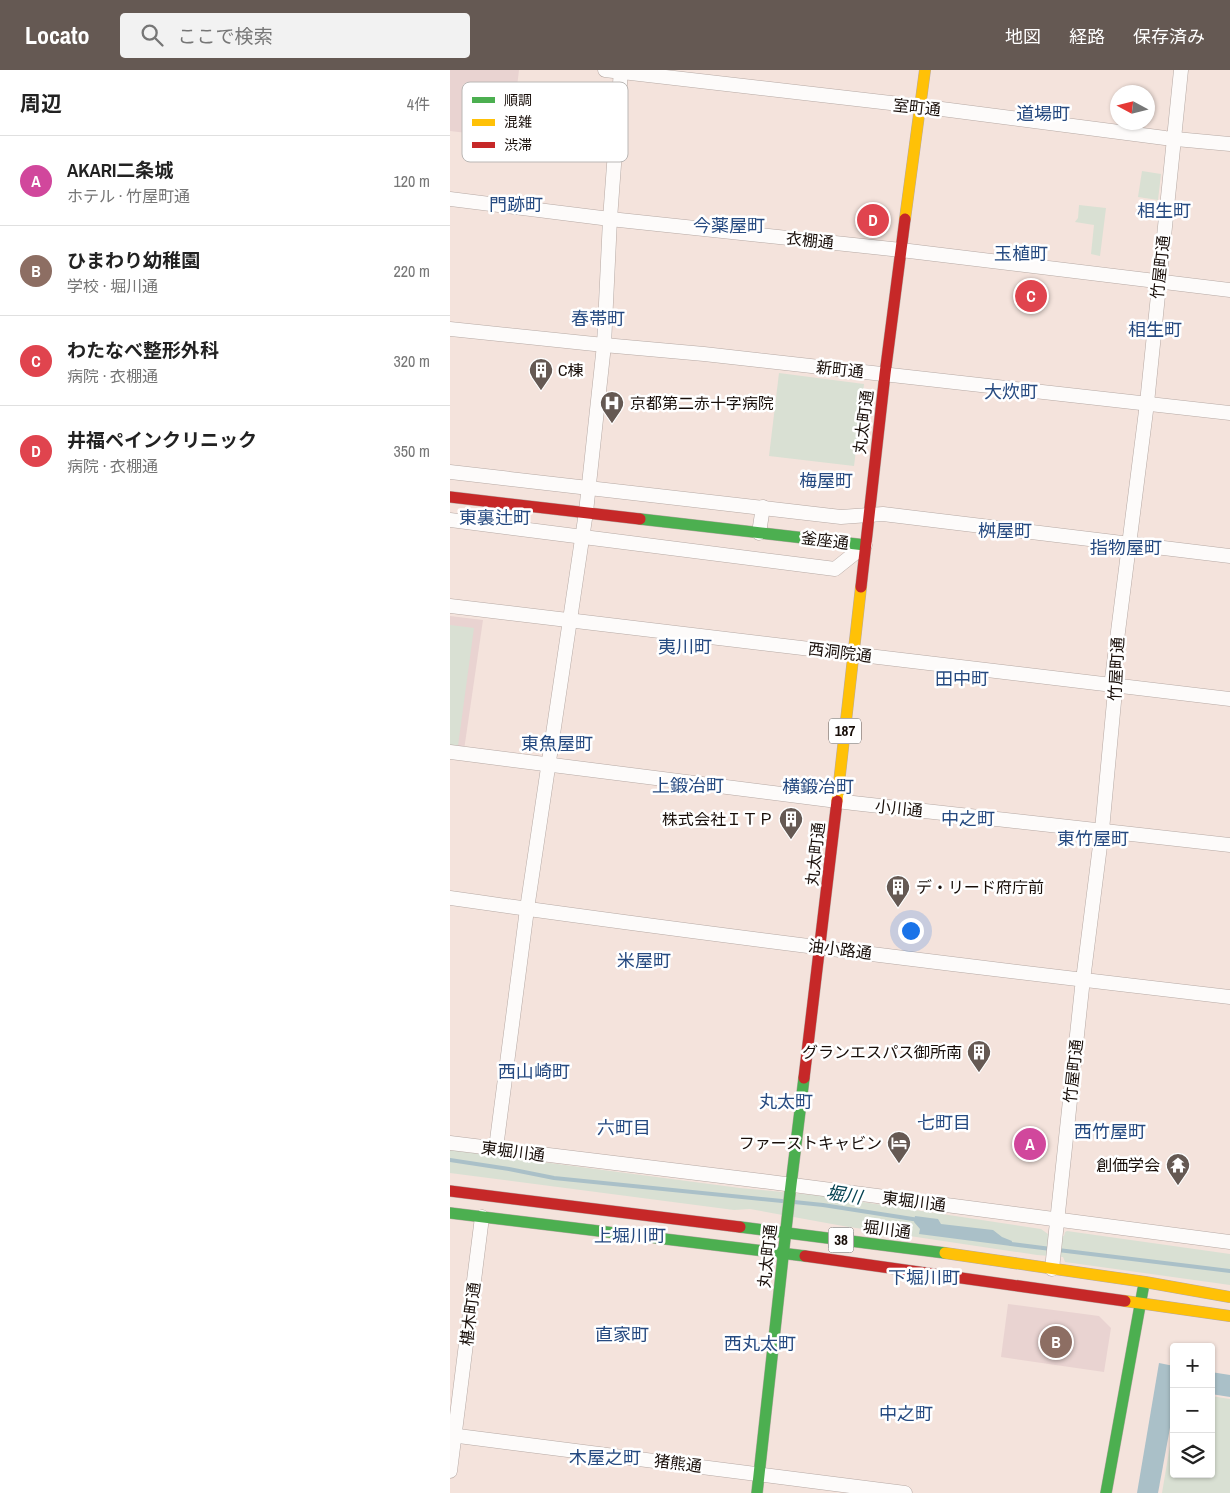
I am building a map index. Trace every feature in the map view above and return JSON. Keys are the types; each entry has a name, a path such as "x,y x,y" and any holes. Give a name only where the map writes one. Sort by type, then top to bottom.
{"main road":[{"name":"丸太町通","path":"757,1493 791,1189 821,947 868,515 925,70"},
{"name":"釜座通","path":"450,497 865,545"},
{"name":"堀川通","path":"450,1191 1053,1262 1144,1282 1230,1296"},
{"name":"38","path":"450,1213 784,1253 1230,1316"},
{"path":"1106,1493 1144,1282"}],"street":[{"name":"室町通","path":"604,70 1230,144"},
{"name":"竹屋町通","path":"1053,1262 1083,980 1102,830 1115,691 1112,680 1147,403 1180,70"},
{"path":"496,1148 527,909 586,512 604,345 614,162"},
{"name":"衣棚通","path":"450,200 901,250 1230,290"},
{"name":"新町通","path":"450,329 694,353 1230,413"},
{"name":"釜座通","path":"450,472 841,517 883,514 1230,556"},
{"path":"759,533 763,508"},
{"name":"釜座通","path":"450,520 835,569 865,545"},
{"name":"西洞院通","path":"450,606 1230,699"},
{"name":"小川通","path":"450,752 548,766 837,801 1230,845"},
{"name":"油小路通","path":"450,898 821,947 1230,997"},
{"name":"東堀川通","path":"450,1143 1057,1225 1230,1242"},
{"name":"椹木町通","path":"450,1471 453,1435 482,1217"},
{"name":"猪熊通","path":"453,1435 905,1493"}],"shaded area":[{"path":"450,70 519,70 518,82 462,82 462,132 450,131"},
{"path":"1142,171 1161,174 1158,200 1138,197"},
{"path":"1079,205 1106,208 1100,256 1091,254 1094,225 1075,222 1078,218"},
{"path":"779,373 864,384 854,466 769,456"},
{"path":"450,616 483,620 464,750 450,748"},
{"path":"450,625 474,628 458,746 450,745"},
{"path":"450,1150 740,1188 823,1196 1041,1229 1048,1234 1064,1236 1067,1231 1230,1254 1230,1285 1065,1262 1063,1257 1037,1255 843,1226 750,1209 734,1210 450,1173"},
{"path":"1008,1304 1099,1316 1111,1328 1104,1372 1001,1357"},
{"path":"1215,1397 1230,1399 1230,1493 1162,1493 1170,1446 1170,1478 1215,1478"}],"water":[{"path":"915,1216 938,1219 941,1224 993,1230 1002,1237 1012,1241 1011,1246 919,1234 920,1229 914,1222"},
{"path":"1159,1363 1170,1365 1170,1428 1158,1493 1137,1493"},
{"path":"1215,1373 1230,1375 1230,1397 1215,1395"}],"waterway":[{"name":"堀川","path":"450,1160 554,1178 782,1201"},
{"name":"堀川","path":"794,1202 919,1220"},
{"name":"堀川","path":"1006,1242 1051,1249"},
{"name":"堀川","path":"1058,1250 1230,1271"}],"traffic: fast":[{"path":"640,519 865,545"},
{"path":"757,1493 804,1078"},
{"path":"450,1213 805,1256"},
{"path":"740,1227 945,1253"},
{"path":"1106,1493 1143,1289"}],"traffic: slow":[{"path":"905,219 925,70"},
{"path":"837,801 861,587"},
{"path":"945,1253 1145,1282 1230,1297"},
{"path":"1125,1301 1230,1316"}],"traffic: jam":[{"path":"861,587 905,219"},
{"path":"450,497 640,519"},
{"path":"804,1078 837,801"},
{"path":"450,1191 740,1227"},
{"path":"805,1256 1125,1301"}],"place":[{"name":"井福ペインクリニック","path":"873,220"},
{"name":"わたなべ整形外科","path":"1031,296"},
{"name":"C棟","path":"541,391"},
{"name":"京都第二赤十字病院","path":"612,424"},
{"name":"株式会社ＩＴＰ","path":"791,840"},
{"name":"デ・リード府庁前","path":"898,908"},
{"name":"グランエスパス御所南","path":"979,1073"},
{"name":"AKARI二条城","path":"1030,1144"},
{"name":"ファーストキャビン","path":"899,1164"},
{"name":"創価学会","path":"1178,1186"},
{"name":"ひまわり幼稚園","path":"1056,1342"}],"district":[{"name":"道場町","path":"1043,114"},
{"name":"門跡町","path":"516,205"},
{"name":"相生町","path":"1164,211"},
{"name":"今薬屋町","path":"729,226"},
{"name":"玉植町","path":"1021,254"},
{"name":"春帯町","path":"598,319"},
{"name":"相生町","path":"1155,330"},
{"name":"大炊町","path":"1011,392"},
{"name":"梅屋町","path":"826,481"},
{"name":"東裏辻町","path":"495,518"},
{"name":"桝屋町","path":"1005,531"},
{"name":"指物屋町","path":"1126,548"},
{"name":"夷川町","path":"685,647"},
{"name":"田中町","path":"962,679"},
{"name":"東魚屋町","path":"557,744"},
{"name":"上鍛冶町","path":"688,786"},
{"name":"横鍛冶町","path":"818,787"},
{"name":"中之町","path":"968,819"},
{"name":"東竹屋町","path":"1093,839"},
{"name":"米屋町","path":"644,961"},
{"name":"西山崎町","path":"534,1072"},
{"name":"丸太町","path":"786,1102"},
{"name":"七町目","path":"944,1123"},
{"name":"六町目","path":"624,1128"},
{"name":"西竹屋町","path":"1110,1132"},
{"name":"上堀川町","path":"630,1236"},
{"name":"下堀川町","path":"924,1278"},
{"name":"直家町","path":"622,1335"},
{"name":"西丸太町","path":"760,1344"},
{"name":"中之町","path":"906,1414"},
{"name":"木屋之町","path":"605,1458"}]}
